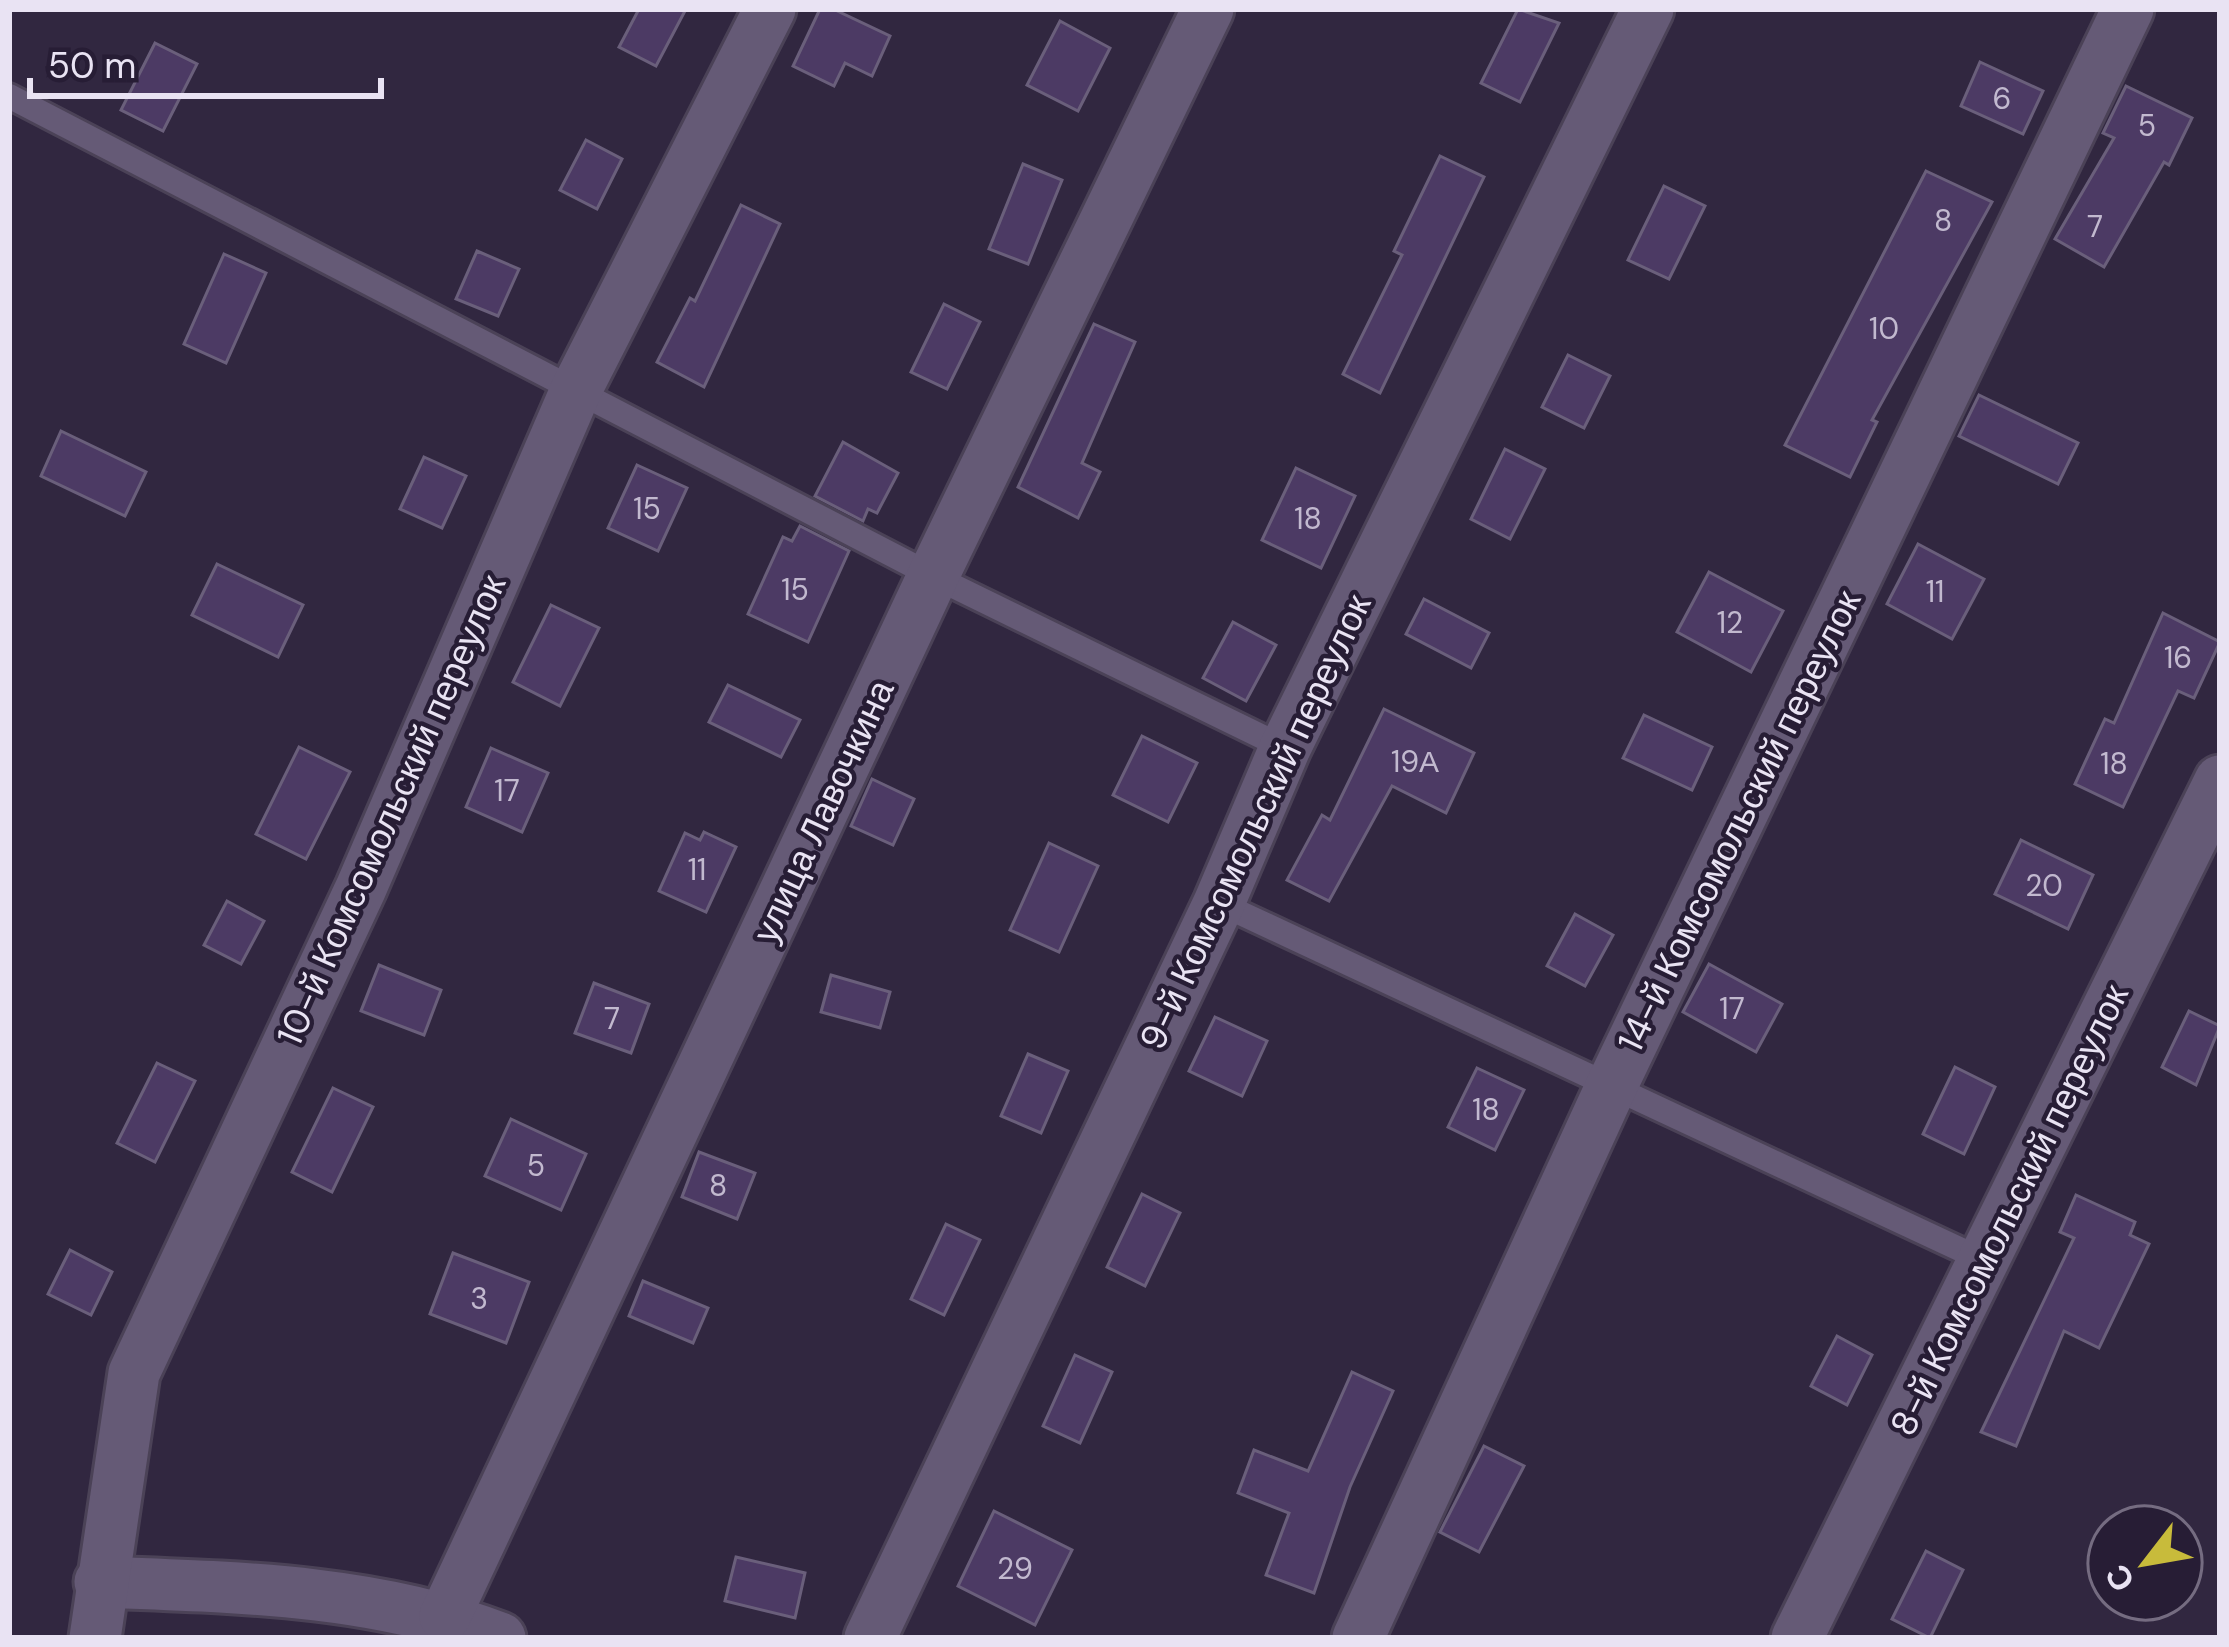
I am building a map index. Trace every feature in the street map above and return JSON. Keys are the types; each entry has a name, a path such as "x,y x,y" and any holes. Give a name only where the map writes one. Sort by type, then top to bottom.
{"street":[{"name":"10-й Комсомольский переулок","path":"95,1638 134,1373 361,888 576,390 770,9"},
{"name":"улица Лавочкина","path":"445,1616 933,576 1208,9"},
{"name":"9-й Комсомольский переулок","path":"870,1638 1219,903 1285,748 1648,9"},
{"name":"14-й Комсомольский переулок","path":"1358,1638 1610,1087 2128,9"},
{"name":"8-й Комсомольский переулок","path":"1806,1635 2220,781"},
{"path":"100,1582 263,1589 445,1616 500,1638"}],"lane":[{"path":"9,96 933,576 1285,748"},
{"path":"1219,903 1985,1261"}],"building":[{"path":"639,9 686,9 656,66 619,47"},
{"path":"820,9 833,9 890,36 872,76 845,63 834,86 793,66"},
{"path":"1518,9 1559,23 1520,102 1481,83"},
{"path":"1060,21 1110,48 1078,111 1027,85"},
{"path":"155,43 197,64 163,131 121,110"},
{"path":"1980,62 2043,91 2023,134 1961,106"},
{"path":"2126,86 2192,118 2169,165 2164,162 2104,267 2055,239 2114,138 2103,133"},
{"path":"586,140 622,159 597,209 560,190"},
{"path":"1440,156 1484,177 1380,393 1343,374 1402,255 1394,251"},
{"path":"1023,164 1062,180 1028,264 989,249"},
{"path":"1926,171 1992,202 1872,420 1877,422 1850,477 1785,445"},
{"path":"1664,186 1705,206 1669,279 1628,260"},
{"path":"741,205 780,224 704,387 657,362 690,298 695,301"},
{"path":"477,251 519,269 498,316 456,299"},
{"path":"224,254 266,273 226,363 184,344"},
{"path":"944,304 980,322 947,389 911,372"},
{"path":"1094,324 1135,342 1082,463 1100,472 1078,518 1018,487"},
{"path":"1568,355 1610,376 1584,428 1542,407"},
{"path":"1979,395 2078,443 2058,484 1959,436"},
{"path":"61,431 146,472 125,516 41,476"},
{"path":"843,442 898,473 877,513 868,509 863,521 815,496"},
{"path":"1505,449 1545,469 1510,539 1471,519"},
{"path":"424,457 466,476 442,528 400,509"},
{"path":"637,465 687,488 658,551 608,528"},
{"path":"1296,468 1355,496 1321,568 1262,540"},
{"path":"800,526 849,551 808,642 748,614 783,537 792,541"},
{"path":"1918,544 1984,579 1952,639 1887,604"},
{"path":"217,564 303,605 278,657 192,615"},
{"path":"1709,572 1783,611 1751,672 1677,632"},
{"path":"1424,599 1489,633 1471,668 1406,634"},
{"path":"551,605 599,628 560,706 513,682"},
{"path":"2163,613 2220,642 2194,698 2178,691 2123,807 2075,784 2105,719 2114,723"},
{"path":"1233,622 1276,645 1246,701 1203,678"},
{"path":"728,685 800,720 781,757 709,722"},
{"path":"1384,709 1474,753 1446,813 1392,786 1329,901 1287,880 1322,815 1330,820"},
{"path":"1644,715 1712,747 1692,790 1623,758"},
{"path":"1142,736 1197,763 1168,822 1113,795"},
{"path":"299,747 350,772 306,859 256,834"},
{"path":"491,748 548,773 522,832 466,807"},
{"path":"872,779 914,799 893,845 851,826"},
{"path":"704,832 736,847 706,912 659,891 685,833 700,840"},
{"path":"2021,840 2093,875 2068,929 1995,894"},
{"path":"1049,843 1098,866 1059,952 1010,930"},
{"path":"227,901 264,921 241,964 204,945"},
{"path":"1575,914 1613,935 1585,986 1547,966"},
{"path":"1709,964 1782,1004 1756,1052 1683,1012"},
{"path":"379,965 441,990 424,1035 361,1011"},
{"path":"831,975 890,992 880,1028 821,1012"},
{"path":"594,983 649,1004 631,1053 575,1033"},
{"path":"2189,1011 2220,1026 2196,1085 2162,1067"},
{"path":"1215,1017 1267,1041 1242,1096 1189,1071"},
{"path":"1028,1054 1068,1071 1041,1133 1001,1116"},
{"path":"157,1063 195,1081 155,1162 117,1143"},
{"path":"1955,1067 1995,1087 1964,1154 1923,1134"},
{"path":"1477,1068 1524,1090 1495,1150 1448,1127"},
{"path":"333,1088 373,1107 332,1192 292,1172"},
{"path":"511,1119 586,1154 561,1210 485,1176"},
{"path":"699,1152 755,1173 737,1219 682,1197"},
{"path":"1142,1194 1180,1213 1145,1286 1107,1267"},
{"path":"2076,1195 2135,1222 2130,1235 2149,1244 2099,1348 2064,1331 2016,1446 1981,1432 2074,1238 2060,1232"},
{"path":"946,1224 980,1240 944,1315 911,1299"},
{"path":"70,1250 112,1272 91,1315 48,1294"},
{"path":"453,1253 529,1282 506,1343 430,1314"},
{"path":"643,1281 708,1308 693,1343 629,1316"},
{"path":"1837,1336 1872,1355 1847,1405 1811,1386"},
{"path":"1075,1355 1112,1372 1080,1443 1043,1426"},
{"path":"1352,1372 1393,1391 1350,1487 1314,1593 1266,1575 1289,1513 1238,1493 1254,1450 1308,1471"},
{"path":"1484,1446 1524,1466 1479,1552 1440,1532"},
{"path":"994,1511 1072,1550 1035,1625 958,1586"},
{"path":"1926,1551 1963,1570 1930,1638 1892,1619"},
{"path":"736,1557 805,1573 795,1618 725,1601"}]}
